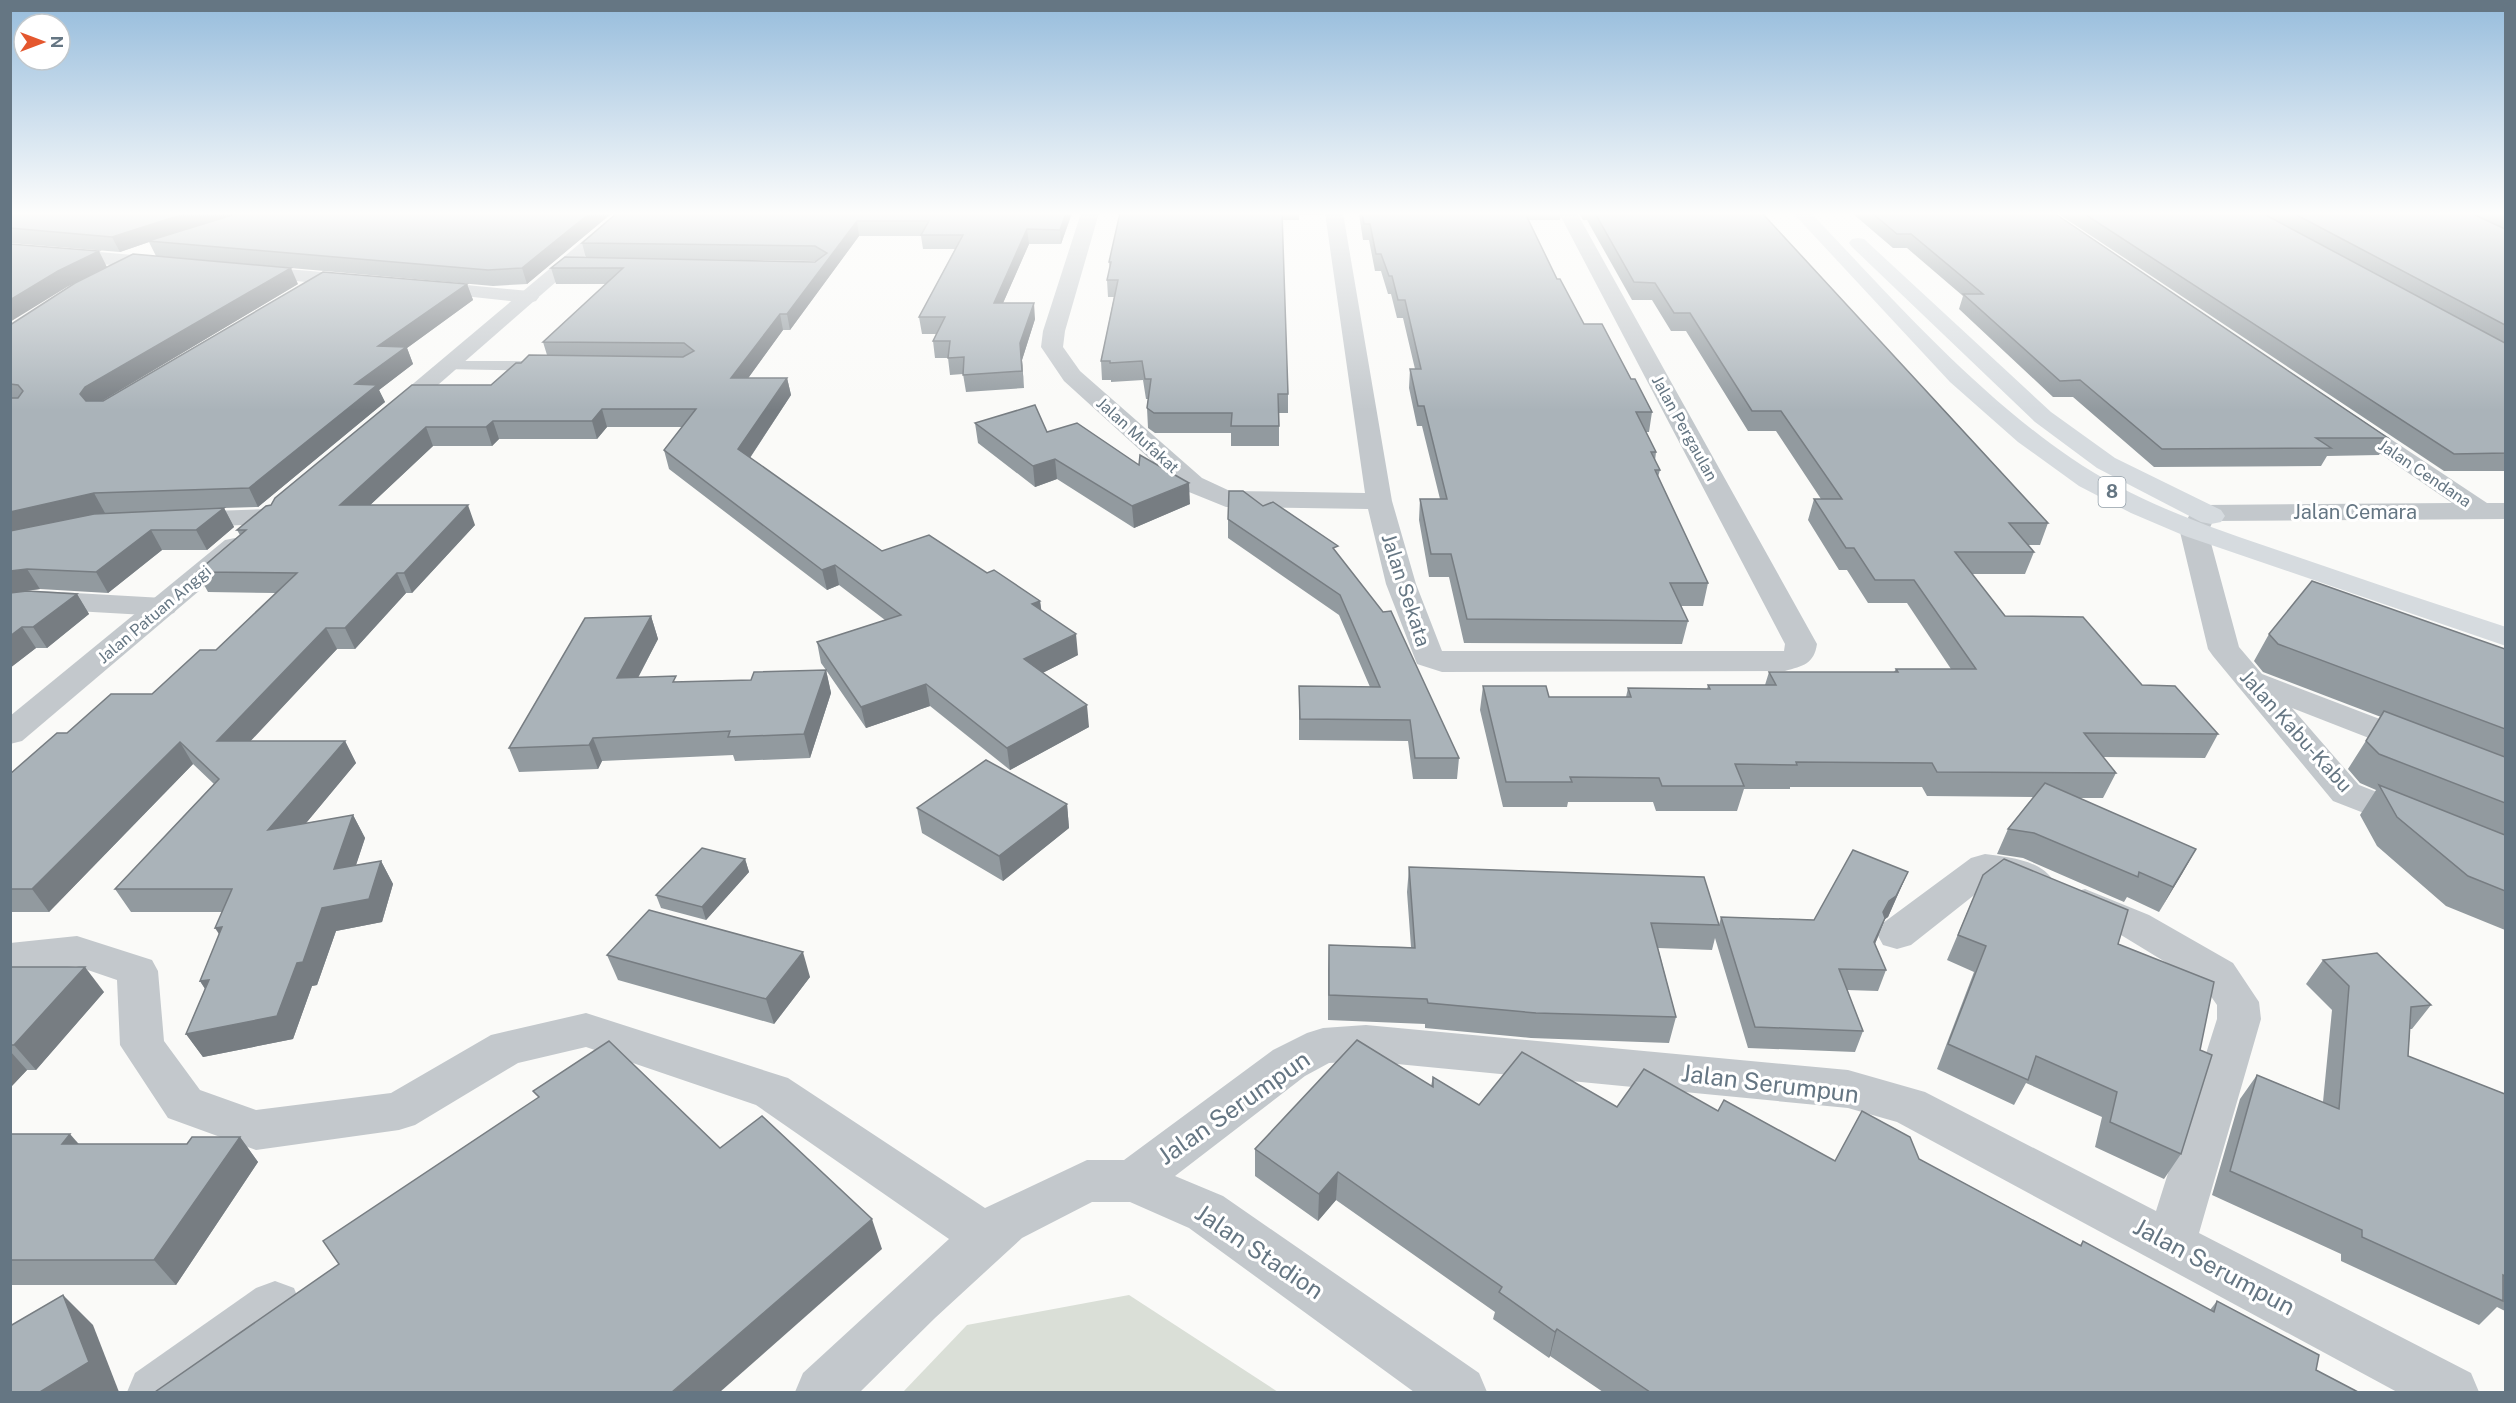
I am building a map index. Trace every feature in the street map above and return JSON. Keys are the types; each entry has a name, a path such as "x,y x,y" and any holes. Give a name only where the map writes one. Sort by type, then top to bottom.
{"highway":[{"name":"8","path":"1863,278 1941,362 2005,419 2063,465 2141,508 2322,556 2505,617"},
{"name":"8","path":"1896,278 2043,417 2106,463 2199,522 2505,637"}],"street":[{"path":"296,297 325,278"},
{"path":"331,278 374,283"},
{"path":"367,434 551,278"},
{"name":"Jalan Mufakat","path":"1070,278 1054,331 1052,347 1072,376 1193,484 1226,499 1379,501"},
{"name":"Jalan Sekata","path":"1344,278 1379,501 1401,584 1428,657 1434,661 1785,661 1799,656 1802,644"},
{"name":"Jalan Pergaulan","path":"1604,278 1802,644"},
{"path":"409,286 529,297"},
{"name":"Jalan Cendana","path":"2334,412 2493,511"},
{"name":"Jalan Patuan Anggi","path":"10,734 278,509 162,520"},
{"name":"Jalan Cemara","path":"2199,522 2493,511"},
{"name":"Jalan Kabu-Kabu","path":"2199,522 2224,649 2346,793 2442,832"},
{"path":"10,604 40,600 163,607"},
{"path":"2250,680 2439,755"},
{"path":"1897,934 1985,867 2008,870 2134,925 2218,974 2238,1002 2239,1019 2170,1244"},
{"path":"10,959 77,951 137,971 142,1046 184,1104 256,1130 399,1111 507,1048 586,1030 772,1091 987,1237"},
{"name":"Jalan Serumpun","path":"1133,1181 1289,1063 1323,1046 1366,1043 1848,1089 1909,1106 2452,1392"},
{"name":"Jalan Stadion","path":"822,1392 916,1300 1004,1222 1087,1181 1133,1181 1206,1212 1460,1392"},
{"path":"154,1392 275,1306"}],"lane":[{"path":"447,366 562,366"}],"shaded area":[{"path":"1129,1295 1278,1392 903,1392 967,1325"}],"building":[{"path":"10,278 46,278 10,300"},
{"path":"84,278 273,278 85,387 80,394 86,401 103,401 312,278 401,278 467,284 378,346 406,347 355,384 377,385 249,488 94,493 10,512 10,398 18,398 23,391 18,385 10,384 10,325"},
{"path":"612,278 814,278 787,314 780,314 731,378 787,378 738,449 882,551 929,535 987,573 994,570 1040,601 1032,604 1076,634 1024,659 1087,705 1007,748 926,684 861,707 817,642 901,615 835,565 822,570 664,450 696,409 602,409 592,421 493,421 486,427 426,427 340,505 468,505 404,573 397,573 345,628 326,628 217,741 345,741 268,830 353,815 334,869 381,861 369,899 322,908 303,962 297,963 277,1016 186,1034 209,980 200,981 222,927 215,928 232,889 115,889 219,779 180,742 32,889 10,889 10,774 57,733 67,733 111,694 152,694 200,650 216,650 297,573 197,572 246,530 237,530 266,506 271,505 275,498 412,385 491,385 529,355 683,357 694,351 684,343 543,342"},
{"path":"940,278 1005,278 994,303 1034,303 1020,343 1022,371 963,375 964,357 948,358 950,341 933,341 945,317 919,317"},
{"path":"1284,278 1288,394 1278,394 1279,426 1231,426 1232,413 1154,413 1147,408 1151,379 1145,379 1142,361 1110,363 1110,361 1101,361 1118,280 1107,280"},
{"path":"1393,278 1557,278 1560,279 1584,324 1602,324 1631,379 1635,379 1652,412 1636,412 1656,452 1651,452 1660,470 1655,470 1708,583 1670,583 1688,621 1467,619 1451,554 1431,554 1420,499 1447,499 1424,406 1418,406 1410,369 1421,369 1405,300 1398,300"},
{"path":"1632,278 1822,278 2048,523 2009,523 2034,552 1955,552 2005,616 2083,617 2142,685 2175,686 2218,734 2084,733 2116,773 1937,772 1932,763 1796,762 1797,765 1735,764 1744,786 1662,786 1659,778 1570,777 1572,782 1506,782 1483,686 1546,686 1549,697 1631,697 1628,688 1710,689 1708,685 1776,685 1769,672 1898,672 1896,669 1976,669 1914,580 1875,580 1854,548 1846,548 1814,499 1842,499 1781,411 1752,411 1690,313 1674,313 1655,283 1634,282"},
{"path":"1964,278 2151,278 2388,438 2316,438 2331,448 2162,449 2080,380 2060,381 1963,294 1983,294"},
{"path":"2184,278 2384,278 2505,343 2505,453 2454,454"},
{"path":"2417,278 2505,278 2505,325"},
{"path":"1035,405 1047,432 1077,423 1139,465 1140,455 1189,483 1132,506 1055,459 1033,466 975,423"},
{"path":"1229,491 1243,491 1263,506 1273,502 1338,546 1333,548 1383,612 1391,611 1459,758 1415,758 1410,720 1300,719 1299,686 1380,687 1340,595 1228,519"},
{"path":"224,508 196,530 151,530 96,572 27,569 10,571 10,531 94,514"},
{"path":"2312,581 2505,649 2505,729 2278,644 2269,634"},
{"path":"27,591 77,594 33,627 22,627 10,636 10,593"},
{"path":"651,616 617,678 676,676 673,682 751,680 754,672 826,670 804,734 728,737 730,731 593,738 589,745 509,748 585,618"},
{"path":"2384,711 2505,757 2505,803 2379,754 2366,741"},
{"path":"986,760 1067,804 999,856 917,808"},
{"path":"2045,783 2196,849 2173,887 2139,872 2138,877 2034,833 2008,829"},
{"path":"2379,785 2505,835 2505,891 2468,876 2397,817"},
{"path":"702,848 745,859 702,907 656,895"},
{"path":"1853,850 1908,872 1896,896 1889,901 1883,912 1885,918 1874,942 1886,970 1839,969 1863,1031 1755,1027 1721,917 1814,920"},
{"path":"2004,859 2128,910 2118,944 2214,982 2200,1050 2212,1055 2181,1154 2110,1122 2117,1092 2036,1056 2028,1080 1948,1044 1986,946 1958,935 1983,875"},
{"path":"1409,867 1704,877 1719,925 1651,923 1676,1017 1536,1013 1428,1003 1427,999 1329,995 1329,945 1415,948"},
{"path":"649,910 803,952 766,999 607,955"},
{"path":"2377,953 2431,1005 2411,1007 2408,1056 2505,1094 2503,1301 2362,1237 2362,1230 2230,1171 2257,1075 2339,1109 2349,986 2323,960"},
{"path":"10,967 85,967 14,1045 10,1045"},
{"path":"1357,1040 1433,1087 1433,1077 1479,1105 1522,1052 1617,1107 1644,1069 1718,1111 1724,1100 1835,1161 1862,1111 1910,1137 1919,1159 2081,1246 2083,1241 2214,1312 2217,1301 2319,1355 2316,1370 2358,1392 1650,1392 1557,1329 1555,1332 1499,1292 1502,1287 1338,1172 1319,1194 1255,1149"},
{"path":"609,1041 720,1148 762,1116 872,1219 672,1392 155,1392 339,1264 323,1241 539,1097 533,1091"},
{"path":"10,1134 70,1134 62,1144 187,1144 192,1137 240,1137 154,1260 10,1260"},
{"path":"63,1295 89,1362 40,1392 10,1392 10,1326"}]}
